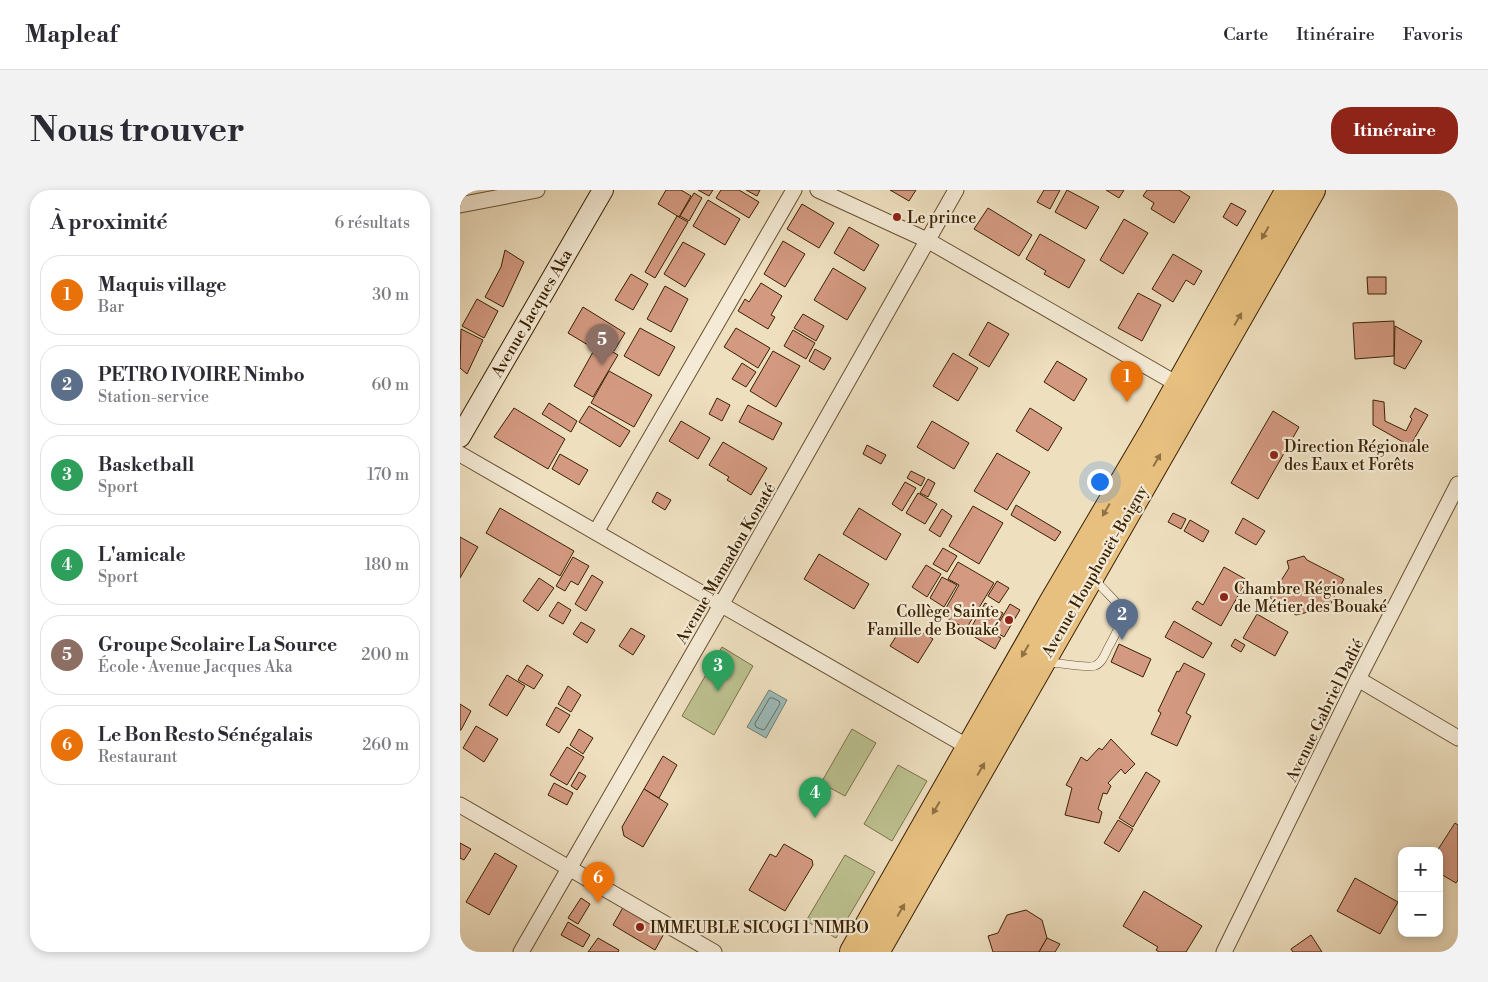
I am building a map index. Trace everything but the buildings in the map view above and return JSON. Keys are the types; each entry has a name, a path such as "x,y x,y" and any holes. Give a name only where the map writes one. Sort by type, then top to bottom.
{"highway":[{"name":"Avenue Houphouët-Boigny","path":"853,952 1289,190"},
{"name":"Avenue Houphouët-Boigny","path":"876,952 1312,190"}],"street":[{"path":"460,205 537,190"},
{"name":"Avenue Jacques Aka","path":"460,437 602,190"},
{"path":"596,532 794,190"},
{"path":"818,190 927,240 1179,385"},
{"name":"Avenue Mamadou Konaté","path":"521,952 722,605 956,190"},
{"path":"460,454 970,748"},
{"name":"Avenue Gabriel Dadié","path":"1224,952 1358,679 1458,484"},
{"path":"1358,679 1458,738"},
{"path":"460,805 708,950"}],"lane":[{"path":"1043,661 1093,666 1100,663 1123,618 1122,610 1091,576"}],"green space":[{"path":"722,647 753,666 714,735 682,716"},
{"path":"852,729 876,743 845,796 821,783"},
{"path":"898,765 927,781 892,841 864,824"},
{"path":"845,855 875,872 836,938 806,921"}],"water":[{"path":"769,690 787,700 766,738 747,727"}],"place":[{"name":"Le prince","path":"897,217"},
{"name":"Groupe Scolaire La Source","path":"602,365"},
{"name":"Maquis village","path":"1127,402"},
{"name":"Direction Régionale des Eaux et Forêts","path":"1274,455"},
{"name":"Chambre Régionales de Métier des Bouaké","path":"1224,597"},
{"name":"Collège Sainte Famille de Bouaké","path":"1009,620"},
{"name":"PETRO IVOIRE Nimbo","path":"1122,640"},
{"name":"Basketball","path":"718,691"},
{"name":"L'amicale","path":"815,818"},
{"name":"Le Bon Resto Sénégalais","path":"598,903"},
{"name":"IMMEUBLE SICOGI 1 NIMBO","path":"640,927"}]}
